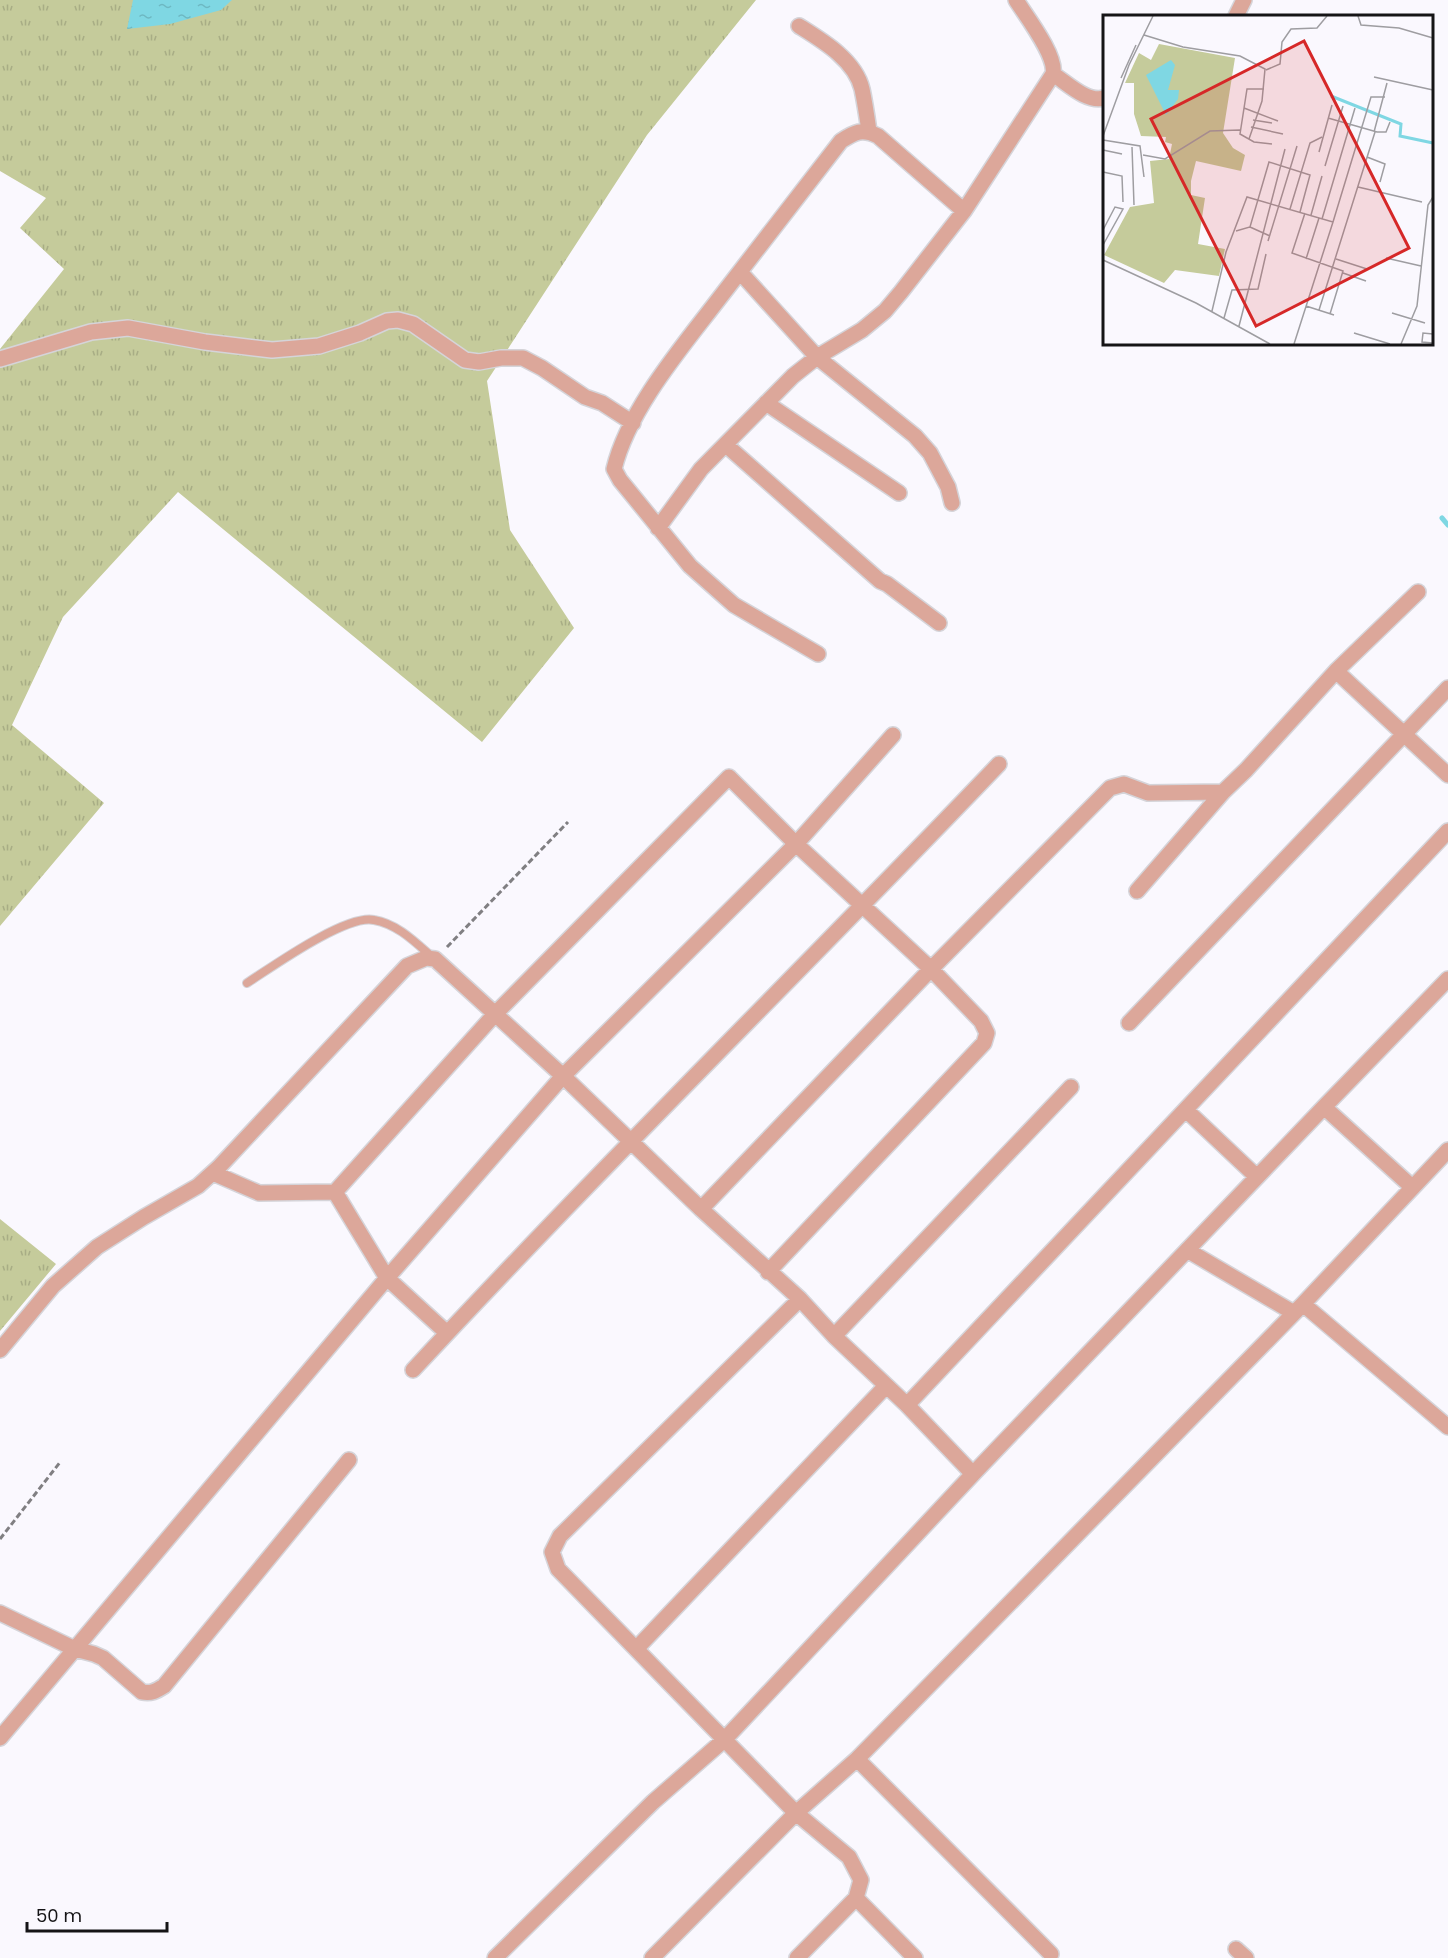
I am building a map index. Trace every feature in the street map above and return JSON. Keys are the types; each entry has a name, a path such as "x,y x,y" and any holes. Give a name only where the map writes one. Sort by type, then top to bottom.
{"street":[{"path":"658,528 701,469 800,369 862,330 885,311 964,210 1053,74 1053,62 1049,53 1016,0"},
{"path":"1236,15 1244,0"},
{"path":"799,26 825,42 849,65 858,78 862,88 869,131"},
{"path":"1053,74 1089,97 1103,98"},
{"path":"818,654 734,605 690,566 620,480 614,469 618,452 665,369 841,141 855,132 869,131 878,136 964,210"},
{"path":"740,272 818,357 915,436 930,453 948,487 952,503"},
{"path":"0,358 91,332 128,328 206,342 272,350 319,346 360,333 387,321 398,320 413,324 465,360 479,362 501,358 524,358 585,397 602,403 633,423"},
{"path":"766,403 898,493"},
{"path":"726,445 880,580 939,623"},
{"path":"1137,891 1223,792 1336,671 1418,592"},
{"path":"1336,671 1448,775"},
{"path":"1129,1023 1448,688"},
{"path":"0,1738 387,1278 563,1076 796,844 893,735"},
{"path":"413,1370 999,764"},
{"path":"213,1173 259,1193 335,1192 495,1014 729,777 796,844 931,969 981,1021 987,1034 984,1043 768,1272"},
{"path":"701,1209 931,969 1110,788 1124,784 1148,793 1223,792"},
{"path":"907,1405 1448,831"},
{"path":"0,1350 53,1286 97,1247 184,1195 213,1173 407,966 426,958 435,959 563,1076 768,1272 800,1299 834,1336 907,1405 973,1474"},
{"path":"495,1958 653,1802 724,1740 973,1474 1448,979"},
{"path":"834,1336 1071,1087"},
{"path":"1324,1107 1412,1187"},
{"path":"1186,1110 1257,1177"},
{"path":"652,1958 796,1813 857,1759 1299,1309 1448,1150"},
{"path":"335,1192 387,1278 447,1333"},
{"path":"1187,1250 1299,1309 1448,1427"},
{"path":"797,1958 856,1898 861,1880 849,1857 796,1813 724,1740 558,1569 552,1552 560,1536 800,1299"},
{"path":"636,1649 886,1386"},
{"path":"0,1613 75,1649 103,1658 142,1692 149,1693 164,1686 349,1460"},
{"path":"857,1759 1051,1954"},
{"path":"856,1898 915,1958"}],"lane":[{"path":"247,983 348,923 371,919 396,927 435,959"}],"path":[{"path":"435,959 568,822"},
{"path":"0,1539 61,1461"}],"green space":[{"path":"0,0 756,0 647,135 487,381 510,530 574,628 482,742 178,492 63,617 12,725 104,803 0,926 0,349 64,269 20,228 46,198 0,171"},
{"path":"0,1219 56,1264 0,1331"}],"water":[{"path":"133,0 232,0 221,10 170,24 127,29"}],"waterway":[{"path":"1442,518 1448,525"}]}
